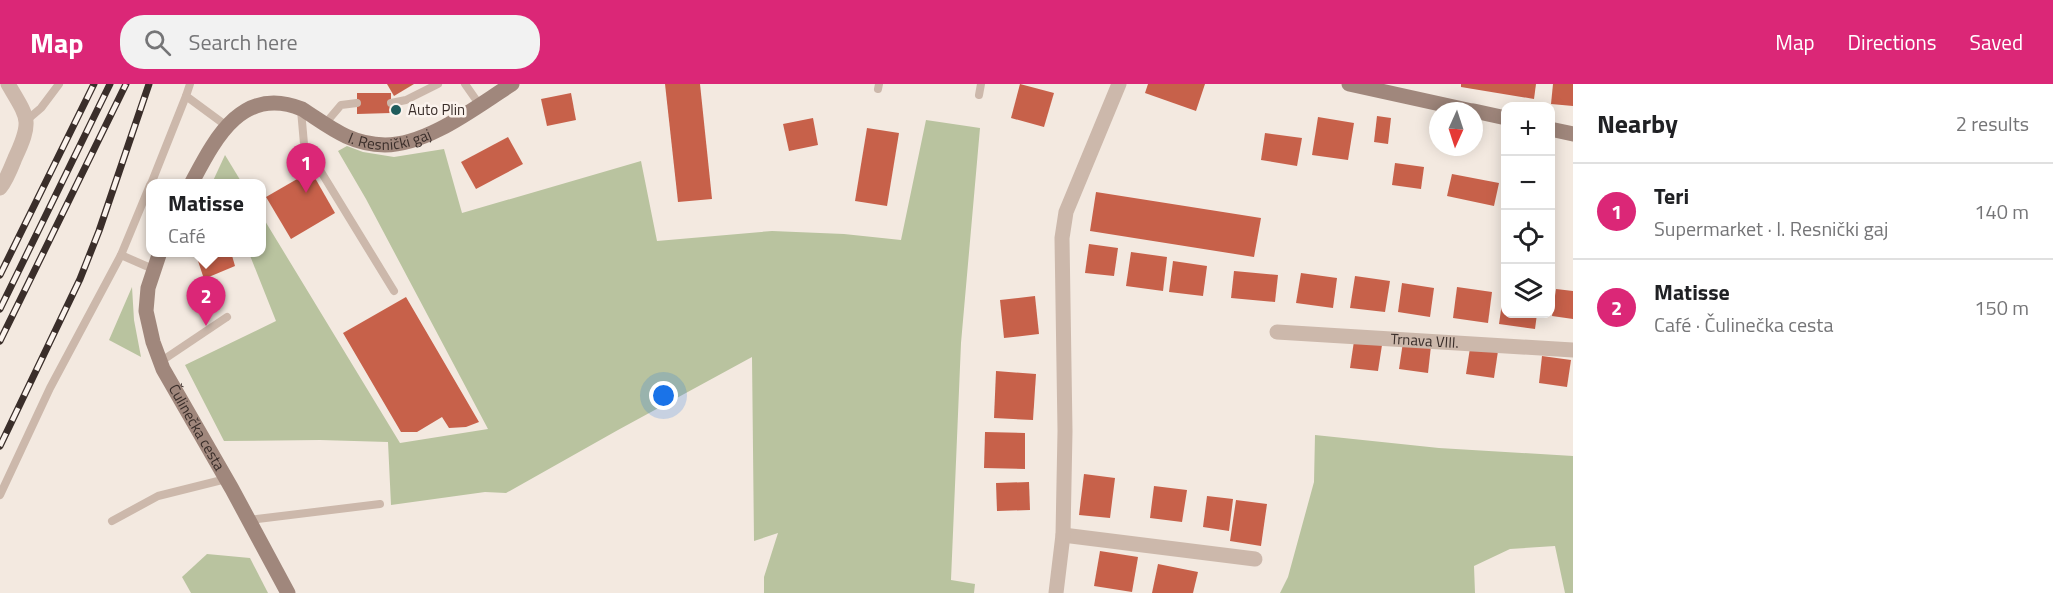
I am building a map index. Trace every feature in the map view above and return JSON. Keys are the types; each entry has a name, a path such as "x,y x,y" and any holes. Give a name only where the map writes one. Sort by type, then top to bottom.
{"street":[{"path":"0,188 26,133 27,120 8,84"},
{"name":"I. Resnički gaj","path":"224,124 246,103 278,99 301,108 341,135 355,140 387,145 411,140 441,128 512,84"},
{"path":"1056,593 1063,534 1065,432 1062,238 1066,212 1119,84"},
{"path":"1349,84 1432,102"},
{"path":"1483,113 1501,117"},
{"path":"193,179 224,124"},
{"path":"1555,130 1573,134"},
{"name":"Čulinečka cesta","path":"158,257 148,288 146,311 160,362 288,593"},
{"name":"Trnava VIII.","path":"1277,332 1573,350"},
{"path":"1063,534 1255,559"}],"lane":[{"path":"27,120 41,108 59,84"},
{"path":"153,179 190,84"},
{"path":"391,103 406,100 438,84"},
{"path":"465,84 479,104"},
{"path":"980,95 981,84"},
{"path":"186,96 224,124"},
{"path":"324,125 342,105 357,103"},
{"path":"301,108 304,144 394,291"},
{"path":"0,495 50,388 122,255 146,196"},
{"path":"122,255 153,269"},
{"path":"160,362 226,317"},
{"path":"112,521 158,496 226,479"},
{"path":"249,520 380,504"}],"green space":[{"path":"926,120 980,128 961,343 951,580 975,584 974,593 764,593 764,577 778,533 754,541 752,357 506,493 485,492 391,505 388,442 224,441 185,365 276,321 251,257 266,257 266,223 400,443 488,429 366,199 338,151 347,146 363,152 394,157 444,149 462,213 641,161 657,241 772,231 844,234 901,240"},
{"path":"225,155 240,179 214,179"},
{"path":"132,287 134,320 141,357 109,340"},
{"path":"1315,435 1439,448 1573,456 1573,593 1565,593 1555,546 1510,549 1474,566 1475,593 1280,593 1288,577 1314,482"},
{"path":"207,554 250,558 268,593 191,593 182,577"}],"building":[{"path":"387,84 414,84 394,96"},
{"path":"665,84 700,84 712,199 678,202"},
{"path":"1020,84 1054,93 1044,127 1011,118"},
{"path":"1148,84 1205,84 1196,111 1145,93"},
{"path":"1461,84 1536,84 1534,99 1461,87"},
{"path":"1553,84 1573,84 1573,106 1551,102"},
{"path":"357,93 391,93 391,113 357,114"},
{"path":"571,93 576,120 547,126 541,99"},
{"path":"1377,116 1391,118 1388,144 1374,142"},
{"path":"1318,117 1354,123 1348,160 1312,155"},
{"path":"813,118 818,145 789,151 783,124"},
{"path":"867,128 899,133 887,206 855,201"},
{"path":"1265,133 1302,138 1297,166 1261,160"},
{"path":"508,137 523,164 476,189 461,162"},
{"path":"1395,163 1424,167 1421,189 1392,185"},
{"path":"311,171 335,213 291,239 266,197"},
{"path":"1452,174 1499,183 1494,206 1447,196"},
{"path":"1096,192 1261,218 1254,257 1090,231"},
{"path":"1089,244 1118,248 1114,276 1085,273"},
{"path":"1131,252 1167,257 1163,291 1126,286"},
{"path":"197,257 232,257 235,266 204,279"},
{"path":"1173,261 1207,266 1203,296 1169,292"},
{"path":"1234,271 1278,275 1275,302 1231,298"},
{"path":"1301,273 1337,278 1333,308 1296,303"},
{"path":"1355,276 1390,281 1385,312 1350,308"},
{"path":"1402,283 1434,288 1430,317 1398,312"},
{"path":"1457,287 1492,292 1488,323 1453,318"},
{"path":"1556,289 1573,291 1573,319 1555,316"},
{"path":"1035,296 1039,334 1004,338 1000,300"},
{"path":"406,297 479,422 466,427 449,428 442,417 417,432 401,432 343,333"},
{"path":"1501,310 1501,318 1536,318 1535,329 1499,324"},
{"path":"1354,341 1382,345 1378,371 1350,368"},
{"path":"1403,342 1431,346 1428,373 1399,369"},
{"path":"1470,348 1498,351 1494,378 1466,374"},
{"path":"1542,356 1571,360 1567,387 1539,383"},
{"path":"996,371 1036,374 1033,420 994,418"},
{"path":"985,432 1025,433 1025,469 984,468"},
{"path":"1084,474 1115,478 1110,518 1079,515"},
{"path":"1029,482 1030,510 997,511 996,483"},
{"path":"1154,486 1187,490 1182,522 1150,518"},
{"path":"1207,496 1233,499 1229,531 1203,527"},
{"path":"1236,500 1267,504 1261,546 1230,541"},
{"path":"1100,551 1138,557 1132,592 1094,586"},
{"path":"1158,564 1198,572 1193,593 1152,593"}],"railway":[{"path":"0,275 94,84"},
{"path":"0,309 110,84"},
{"path":"0,341 126,84"},
{"path":"0,446 80,279 99,231 149,84"}],"place":[{"name":"Auto Plin","path":"396,110"},
{"name":"Teri","path":"306,193"},
{"name":"Matisse","path":"206,326"}]}
